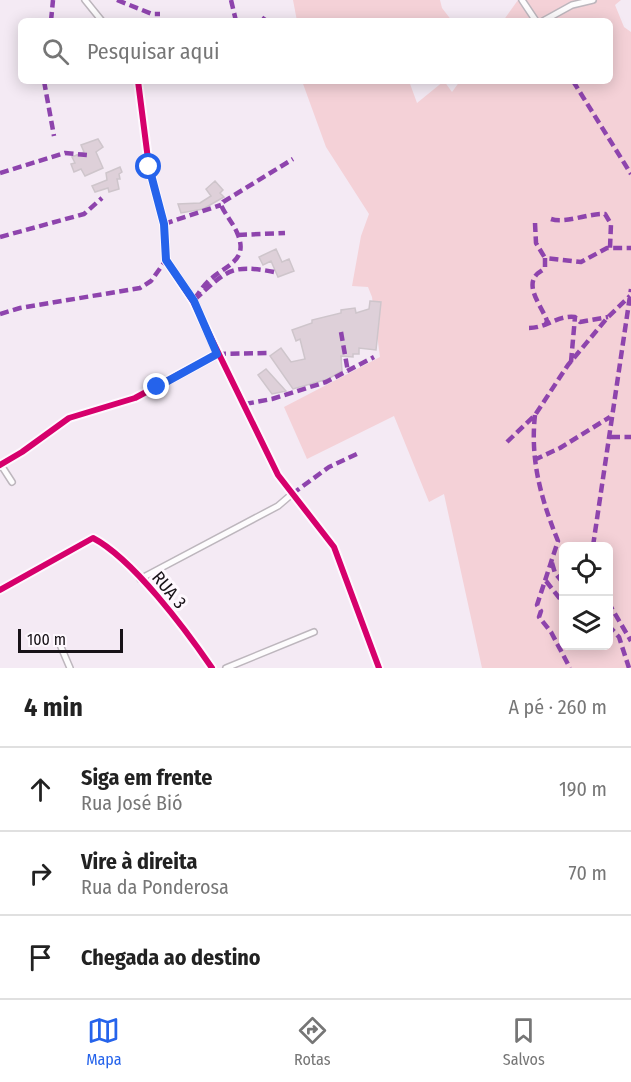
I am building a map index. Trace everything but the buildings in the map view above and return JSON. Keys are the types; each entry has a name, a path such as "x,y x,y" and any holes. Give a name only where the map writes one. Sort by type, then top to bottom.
{"street":[{"path":"85,0 100,18"},
{"path":"522,0 534,18"},
{"path":"549,18 573,5 593,0"},
{"path":"138,84 149,167 164,224 166,260 194,301 217,354 278,475 334,547 379,668"},
{"path":"12,482 1,465 69,418 135,398 217,354"},
{"path":"140,579 278,506 292,494"},
{"name":"RUA 3","path":"0,590 93,538 104,544 140,579 212,668"},
{"path":"226,668 314,632"},
{"path":"61,646 68,668"}],"shaded area":[{"path":"293,0 440,0 442,8 450,18 296,18"},
{"path":"518,0 621,0 615,5 624,27 631,32 631,668 482,668 444,494 429,502 394,416 307,459 284,407 380,357 372,297 368,287 352,286 361,236 369,214 326,147 303,84 410,84 417,103 440,84 446,84 452,92 458,84 613,84 613,18 505,18"}],"marked path":[{"path":"51,18 53,0"},
{"path":"117,0 152,14 160,14"},
{"path":"231,0 235,18"},
{"path":"45,84 54,136"},
{"path":"575,84 631,174"},
{"path":"0,173 65,153 87,155"},
{"path":"274,272 259,269 229,272 193,301 209,280 234,261 240,250 238,235 221,205 223,202 293,159"},
{"path":"0,237 84,214 102,198"},
{"path":"164,224 221,205"},
{"path":"551,219 563,220 605,214 611,224 610,248"},
{"path":"535,223 536,243 545,258"},
{"path":"238,235 285,233"},
{"path":"545,326 547,321 533,291 534,279 545,268 545,258 581,262 607,248 631,248"},
{"path":"0,314 20,308 140,288 151,281 166,260"},
{"path":"594,542 631,289"},
{"path":"507,442 535,415 568,365 608,317 630,296"},
{"path":"529,328 569,317 575,317 580,322 608,317"},
{"path":"571,362 575,317"},
{"path":"341,332 348,372"},
{"path":"217,354 267,353"},
{"path":"245,404 272,399 326,382 374,357"},
{"path":"535,415 534,448 538,479 558,541 537,605 541,611 539,617 551,632 570,668"},
{"path":"534,460 560,448 610,417"},
{"path":"611,437 631,437"},
{"path":"292,494 329,467 359,453"},
{"path":"552,563 559,578"},
{"path":"546,581 559,598"},
{"path":"613,610 631,641"},
{"path":"613,630 619,637 629,668"}],"cycle path":[{"path":"138,84 149,167 164,224 166,260 193,301 278,475 334,547 379,668"},
{"path":"0,465 69,418 135,398 217,354"},
{"path":"0,590 93,538 109,548 141,578 212,668"}],"route":[{"path":"149,167 164,224 166,260 172,272 194,301 217,354 157,387"}]}
